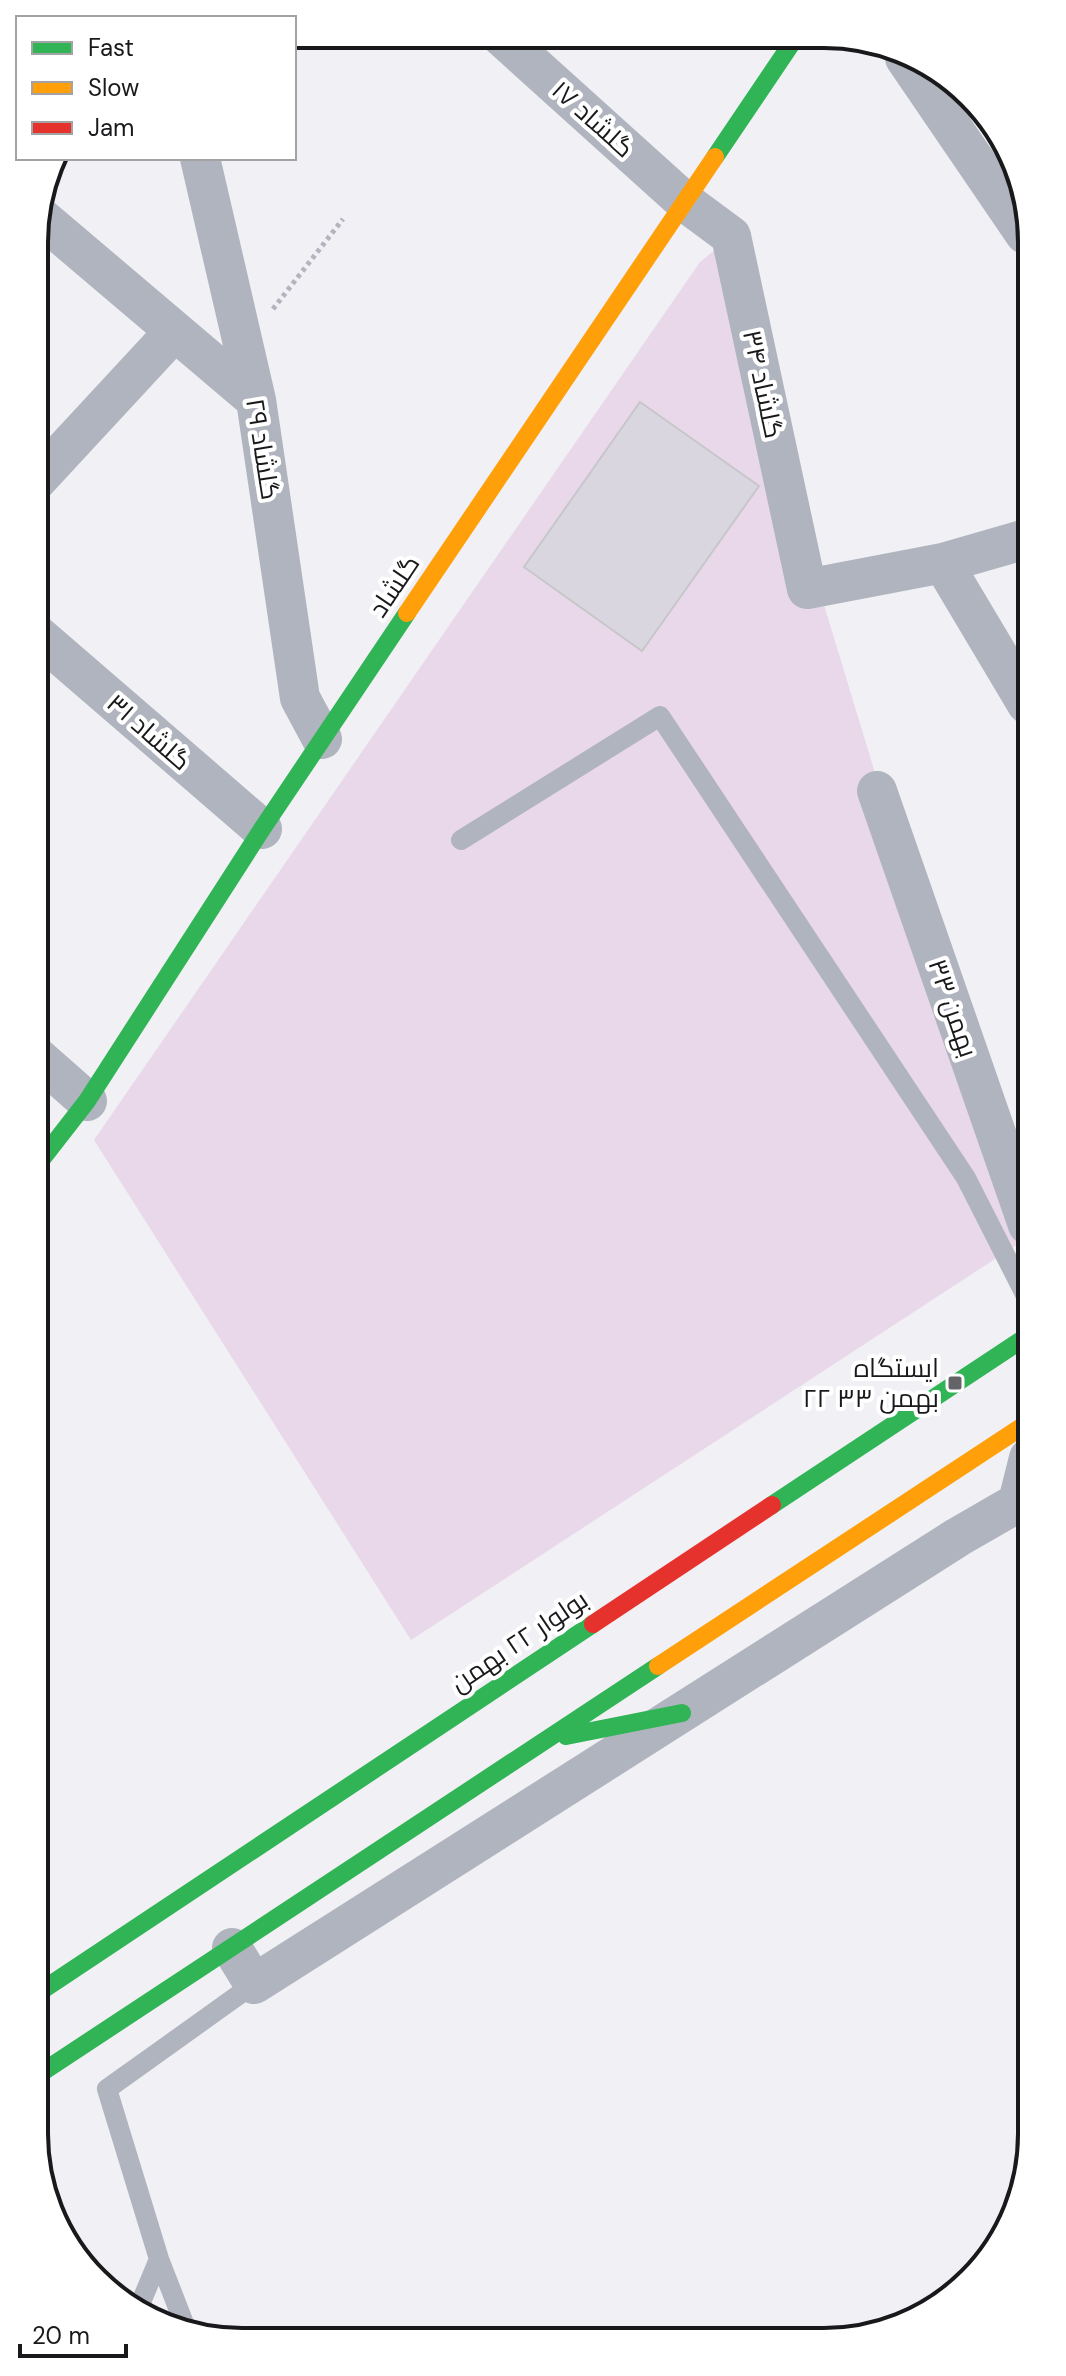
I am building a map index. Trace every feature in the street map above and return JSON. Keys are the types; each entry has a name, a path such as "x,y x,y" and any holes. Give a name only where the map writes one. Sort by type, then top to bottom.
{"main road":[{"name":"گلشاد","path":"48,1151 87,1101 262,829 789,48"},
{"name":"بولوار ۲۲ بهمن","path":"48,1986 1018,1342"},
{"path":"48,2068 1018,1429"},
{"path":"544,1740 682,1713"}],"street":[{"name":"گلشاد ۱۷","path":"514,48 685,202"},
{"path":"920,74 998,170 1014,209"},
{"name":"گلشاد ۲۹","path":"200,160 256,400 300,698 322,739"},
{"name":"گلشاد ۳۴","path":"685,202 731,236 807,589 943,563"},
{"path":"49,224 173,333 256,400"},
{"path":"48,468 173,333"},
{"path":"1018,541 943,563 1018,689"},
{"name":"گلشاد ۳۱","path":"48,644 262,829"},
{"name":"بهمن ۳۳","path":"877,791 1018,1196"},
{"path":"48,1067 87,1101"},
{"path":"232,1948 254,1984 682,1713 1018,1512"}],"lane":[{"path":"461,840 660,716 966,1178 1018,1280"},
{"path":"182,2319 159,2259 107,2089 254,1984"},
{"path":"142,2300 159,2259"}],"path":[{"path":"245,345 343,219"}],"shaded area":[{"path":"716,249 1018,1244 411,1640 94,1140 700,262"}],"building":[{"path":"640,402 759,486 642,651 524,567"}],"traffic: fast":[{"path":"715,157 789,48"},
{"path":"48,1151 87,1101 262,829 407,613"},
{"path":"772,1505 1018,1342"},
{"path":"48,1986 593,1624"},
{"path":"48,2068 658,1666"},
{"path":"566,1736 682,1713"}],"traffic: slow":[{"path":"407,613 715,157"},
{"path":"658,1666 1018,1429"}],"traffic: jam":[{"path":"593,1624 772,1505"}],"place":[{"name":"ایستگاه ۲۲ بهمن ۳۳","path":"955,1383"}]}
